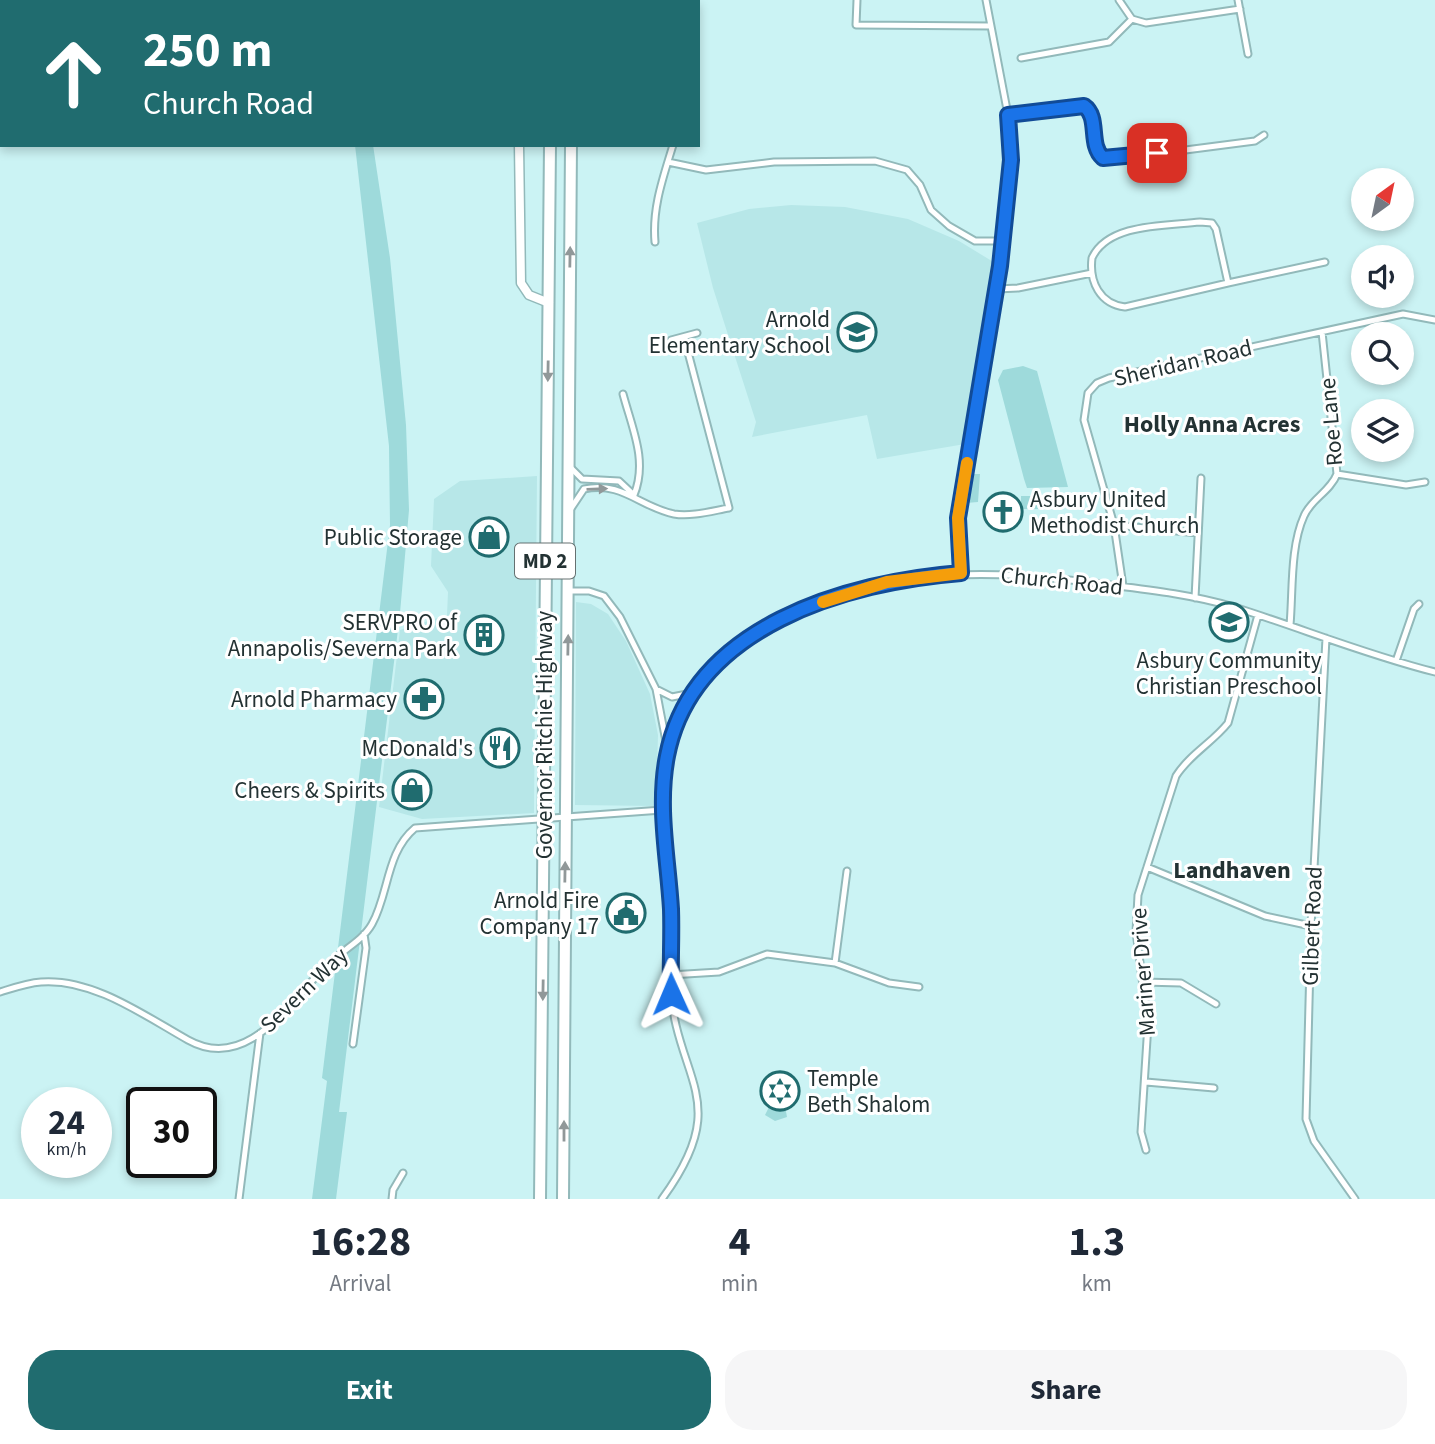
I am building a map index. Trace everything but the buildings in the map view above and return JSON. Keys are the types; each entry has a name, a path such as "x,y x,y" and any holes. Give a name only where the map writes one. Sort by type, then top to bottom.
{"highway":[{"name":"Governor Ritchie Highway","path":"540,1199 550,147"},
{"name":"Governor Ritchie Highway","path":"563,1199 571,147"},
{"path":"549,303 563,309 569,325"}],"street":[{"path":"857,0 856,25 991,26"},
{"path":"961,573 958,518 997,289 1011,160 1008,115 986,0"},
{"path":"1119,0 1132,19 1146,23 1240,9"},
{"path":"1238,0 1248,54"},
{"path":"1021,58 1109,42 1132,19"},
{"path":"1008,115 1084,106 1091,112 1097,152 1108,160 1255,141 1264,135"},
{"path":"519,147 521,283 529,295 549,303"},
{"path":"654,242 653,221 672,147"},
{"path":"668,162 706,170 774,162 875,161 907,170 920,185 931,210 949,226 975,241 1002,241"},
{"path":"1228,283 1216,229 1206,222 1110,236 1095,251 1092,273 1100,294 1108,303 1125,307 1325,262"},
{"path":"997,289 1018,288 1092,273"},
{"name":"Sheridan Road","path":"1123,586 1114,525 1084,420 1088,393 1097,383 1109,378 1403,314 1435,320"},
{"name":"Roe Lane","path":"1290,625 1297,539 1304,516 1329,490 1337,474 1322,332"},
{"path":"671,340 697,333"},
{"path":"570,467 582,479 619,481 648,505 676,514 729,508 684,337"},
{"path":"623,394 641,461 640,480 634,495"},
{"path":"1337,474 1406,485 1425,482"},
{"path":"1195,598 1201,478"},
{"path":"570,510 584,489 614,489 634,495"},
{"path":"1114,525 1198,533"},
{"name":"Church Road","path":"668,751 675,727 692,693 710,669 761,629 859,589 914,577 961,573 1047,576 1195,598 1258,615 1435,672"},
{"path":"569,591 589,591 610,602 645,663 656,690 668,751 662,810 671,910 671,994 697,1096 699,1121 688,1157 662,1199"},
{"path":"1396,661 1414,609 1419,604"},
{"name":"Mariner Drive","path":"1146,1150 1141,1132 1148,1024 1136,932 1138,895 1176,776 1185,761 1217,737 1228,723 1258,615"},
{"name":"Gilbert Road","path":"1326,638 1311,926 1306,1119 1314,1141 1355,1199"},
{"path":"656,690 671,697 692,693"},
{"path":"543,819 662,810"},
{"name":"Severn Way","path":"0,992 40,982 74,985 117,1002 212,1050 234,1047 260,1033 330,961 364,934 373,922 385,881 410,832 419,827 543,819"},
{"path":"1147,867 1265,916 1311,926"},
{"path":"835,963 847,871"},
{"path":"354,1044 366,948 364,934"},
{"path":"670,975 719,972 767,954 835,963 889,983 919,987"},
{"path":"1143,982 1181,984 1216,1004"},
{"path":"239,1199 260,1033"},
{"path":"1146,1082 1214,1088"},
{"path":"392,1199 393,1189 403,1173"}],"shaded area":[{"path":"355,147 373,147 390,258 406,425 409,510 400,613 339,1112 347,1112 336,1199 312,1199 327,1081 322,1078 390,525 389,446"},
{"name":"Arnold Elementary School","path":"791,205 845,207 908,219 959,241 1000,266 965,444 877,459 867,415 752,437 756,422 713,288 697,223 749,209"},
{"path":"1023,366 1037,371 1068,487 1027,488 998,380 1003,370"},
{"path":"969,474 980,474 978,502 966,503"},
{"path":"537,476 534,813 422,819 379,807 400,630 447,615 448,592 431,566 434,499 460,481"},
{"path":"1021,496 1039,496 1040,509 1021,509"},
{"path":"576,602 591,604 608,614 626,641 650,694 658,735 656,806 575,805"},
{"path":"785,1106 787,1117 775,1121 765,1115 769,1107"}],"slow traffic":[{"path":"823,602 887,582 961,573 958,518 967,463"}],"place":[{"name":"Arnold Elementary School","path":"857,332"},
{"name":"Asbury United Methodist Church","path":"1003,512"},
{"name":"Public Storage","path":"489,537"},
{"name":"Asbury Community Christian Preschool","path":"1229,622"},
{"name":"SERVPRO of Annapolis/Severna Park","path":"484,635"},
{"name":"Arnold Pharmacy","path":"424,699"},
{"name":"McDonald's","path":"500,748"},
{"name":"Cheers & Spirits","path":"412,790"},
{"name":"Arnold Fire Company 17","path":"626,913"},
{"name":"Temple Beth Shalom","path":"780,1091"}],"district":[{"name":"Holly Anna Acres","path":"1212,424"},
{"name":"Landhaven","path":"1232,870"}],"route":[{"path":"671,994 671,910 662,810 667,757 675,727 692,693 710,669 728,653 761,629 810,607 887,582 961,573 958,518 1000,266 1004,203 1011,160 1008,115 1084,106 1091,112 1097,152 1103,158 1108,160 1157,153"}]}
